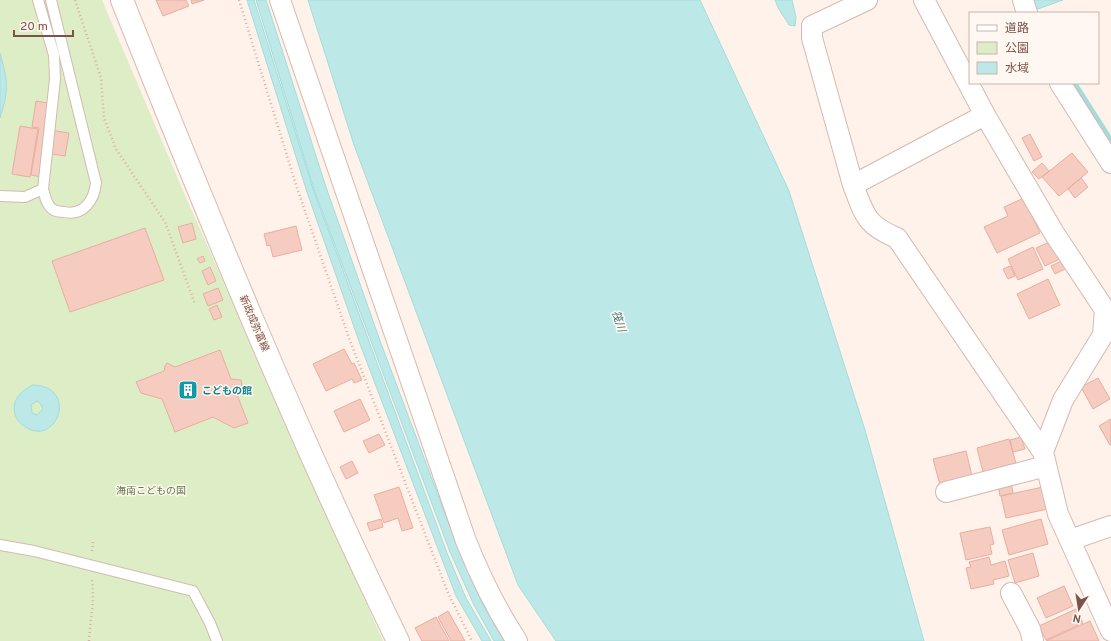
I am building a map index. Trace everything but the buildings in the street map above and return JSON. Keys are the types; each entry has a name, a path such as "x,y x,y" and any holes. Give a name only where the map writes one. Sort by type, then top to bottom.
{"main road":[{"name":"新政成弥富線","path":"122,0 198,190 345,532 398,641"}],"street":[{"path":"280,0 466,541 480,576 503,619 517,641"},
{"path":"867,0 812,26 812,38 853,186 861,208 873,226 897,238 1044,459 1058,514 1111,631"},
{"path":"924,0 985,115 1054,233 1105,310 1103,335 1063,400 1044,459"},
{"path":"1023,0 1027,12"},
{"path":"1061,84 1111,163"},
{"path":"853,186 985,115"},
{"path":"946,492 1044,459"},
{"path":"1070,540 1111,526"},
{"path":"1011,592 1030,629 1033,641"}],"lane":[{"path":"38,0 54,55 56,80 44,189 47,203 53,210 66,213 78,212 88,205 95,194 96,183 51,0"},
{"path":"0,196 25,197 44,189"},
{"path":"0,545 34,551 193,591 217,641"}],"path":[{"path":"75,0 101,78 104,118 116,149 165,222 195,304"},
{"path":"239,0 296,185 349,338 448,593 472,641"},
{"path":"89,641 94,593 90,565"}],"green space":[{"name":"海南こどもの国","path":"0,0 102,0 184,193 383,641 0,641"}],"water":[{"path":"247,0 254,0 313,189 447,553 466,598 491,641 482,641 456,596 360,344 307,192"},
{"path":"256,0 266,0 326,187 379,338 459,551 482,603 504,641 494,641 474,605 450,552 314,189"},
{"name":"筏川","path":"308,0 700,0 789,191 865,430 924,641 556,641 518,585 354,145"},
{"path":"775,0 792,0 796,17 795,26 789,25 779,10"},
{"path":"1032,0 1063,0 1035,10"},
{"path":"0,53 5,71 6,92 0,118"},
{"path":"33,385 47,388 55,394 59,403 59,413 55,421 48,428 40,431 29,429 21,424 17,419 14,408 15,403 20,394","holes":["37,401 43,409 37,415 32,413 31,405"]}],"waterway":[{"path":"1075,84 1111,141"}],"place":[{"name":"こどもの館","path":"188,390"}]}
